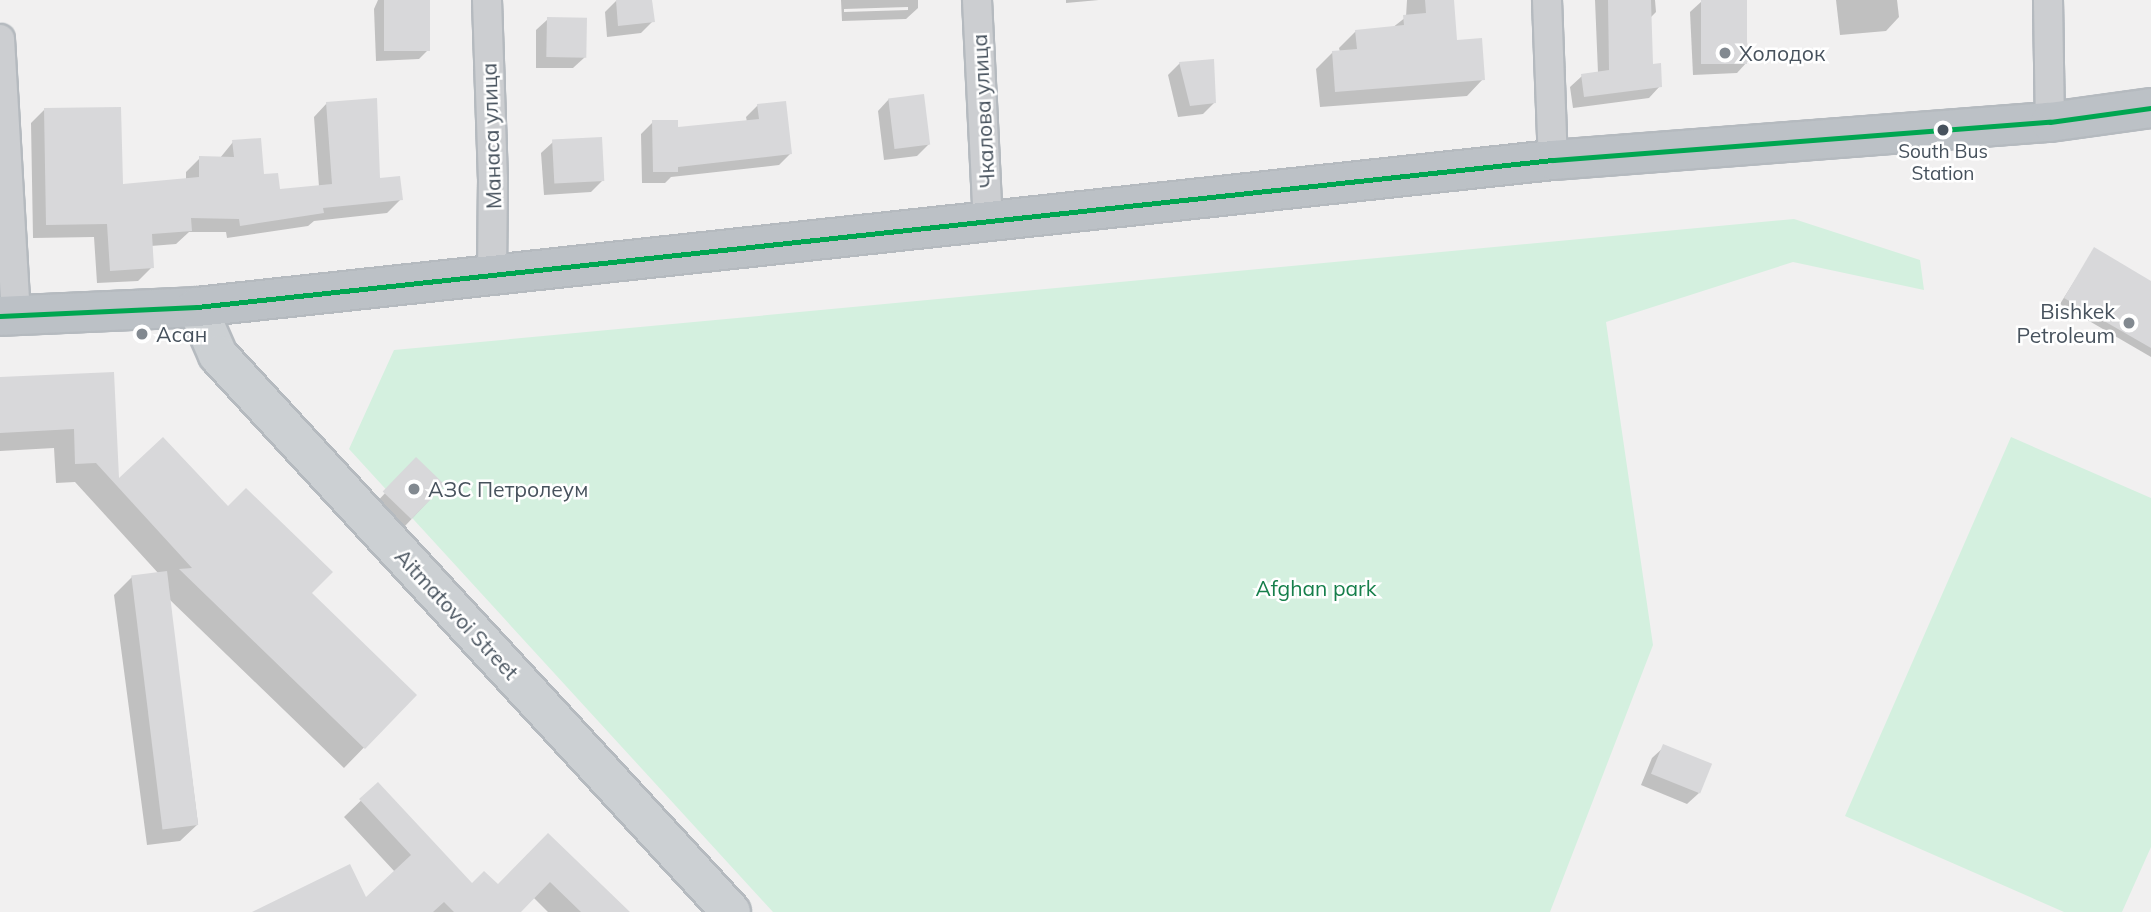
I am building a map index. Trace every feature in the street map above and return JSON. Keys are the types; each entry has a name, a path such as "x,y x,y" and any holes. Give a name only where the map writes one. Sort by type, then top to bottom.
{"highway":[{"path":"8,316 197,307 1553,160 2050,121 2151,108"}],"main road":[{"name":"Aitmatovoi Street","path":"197,307 218,355 731,912"}],"street":[{"name":"Манаса улица","path":"486,0 493,179 492,273"},
{"name":"Чкалова улица","path":"977,0 988,221"},
{"path":"1547,0 1553,160"},
{"path":"2048,0 2050,121"},
{"path":"0,39 8,316"}],"green space":[{"name":"Afghan park","path":"1794,219 1920,260 1924,290 1793,262 1606,322 1653,645 1550,912 773,912 349,449 394,350"},
{"path":"2011,437 2151,498 2151,847 2122,912 2064,912 1845,816"}],"building":[{"path":"384,0 430,0 430,51 384,51"},
{"path":"616,0 652,0 655,22 618,26"},
{"path":"1425,0 1454,0 1457,40 1482,38 1485,80 1335,92 1332,51 1357,49 1355,30 1404,25 1403,15 1426,13"},
{"path":"1608,0 1651,0 1653,64 1661,63 1662,87 1584,97 1581,74 1609,70"},
{"path":"1701,0 1747,0 1747,64 1701,64"},
{"path":"547,17 587,18 586,58 546,57"},
{"path":"1214,59 1216,103 1190,106 1179,62"},
{"path":"924,94 930,145 894,149 888,98"},
{"path":"377,98 380,178 400,176 403,200 323,208 324,213 240,226 239,219 191,218 192,231 152,234 154,268 110,271 107,224 46,225 44,108 121,107 123,184 199,177 199,156 234,157 232,140 261,138 264,174 278,173 280,189 332,184 326,102"},
{"path":"786,101 792,154 678,167 678,172 653,172 652,120 678,120 678,127 759,119 757,104"},
{"path":"602,137 604,181 554,184 552,140"},
{"name":"Bishkek Petroleum","path":"2094,247 2151,281 2151,348 2064,298"},
{"path":"114,372 119,478 163,437 228,506 246,488 333,572 312,593 417,695 365,749 179,569 192,568 96,463 75,464 74,429 0,433 0,377"},
{"name":"АЗС Петролеум","path":"416,457 445,485 411,519 383,492"},
{"path":"167,571 198,825 162,829 131,575"},
{"path":"1663,744 1712,764 1700,794 1651,774"},
{"path":"378,782 472,883 484,871 498,884 548,833 630,912 581,912 550,882 521,912 454,912 444,902 433,912 252,912 350,864 366,897 411,855 359,799"}],"transit line":[{"path":"0,316 197,307 1553,160 2050,122 2151,108"}],"place":[{"name":"Холодок","path":"1725,53"},
{"name":"South Bus Station","path":"1943,130"},
{"name":"Bishkek Petroleum","path":"2129,323"},
{"name":"Асан","path":"142,334"},
{"name":"АЗС Петролеум","path":"414,489"}]}
